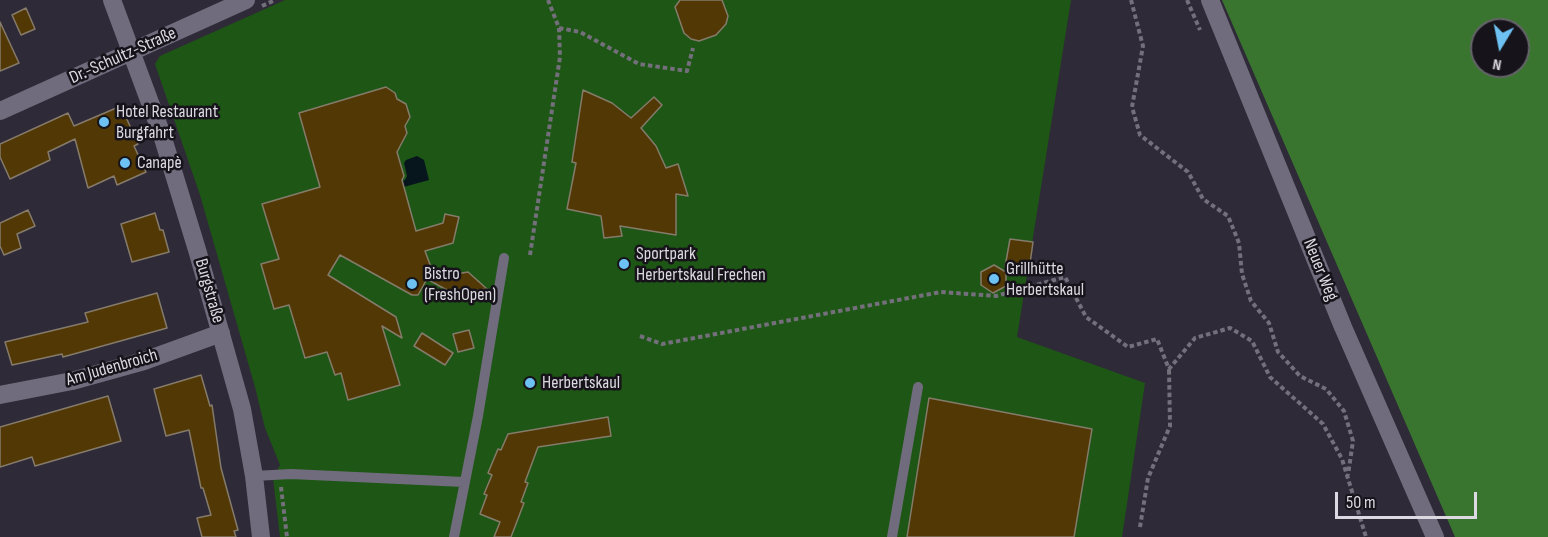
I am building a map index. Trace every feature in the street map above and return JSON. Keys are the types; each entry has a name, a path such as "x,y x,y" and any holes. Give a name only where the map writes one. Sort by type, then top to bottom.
{"street":[{"name":"Burgstraße","path":"112,0 172,166 221,333 242,409 254,476 261,537"},
{"name":"Neuer Weg","path":"1210,0 1343,327 1435,537"},
{"name":"Dr.-Schultz-Straße","path":"0,111 131,51 250,5"},
{"name":"Am Judenbroich","path":"0,395 72,381 144,361 221,333"}],"lane":[{"path":"454,537 504,258"},
{"path":"892,537 918,387"},
{"path":"254,476 279,474 464,482"}],"path":[{"path":"250,5 275,0"},
{"path":"530,255 560,57 559,28 548,0"},
{"path":"1131,0 1143,46 1132,107 1140,135 1188,172 1203,198 1228,216 1239,243 1242,274 1251,301 1269,323 1278,352 1300,376 1326,389 1344,411 1353,441 1347,476"},
{"path":"559,28 580,32 639,64 687,71 693,48"},
{"path":"640,336 662,344 941,292 996,296 1065,277 1086,317 1128,347 1157,339 1169,369 1170,426 1148,478 1140,526"},
{"path":"1169,369 1195,338 1230,328 1252,341 1270,377 1323,424 1342,459 1366,537"},
{"path":"279,474 287,537"}],"green space":[{"name":"Sportpark Herbertskaul Frechen","path":"285,0 1071,0 1017,337 1145,383 1122,537 280,537 273,478 280,465 265,428 200,195 155,64 160,56"},
{"path":"1222,0 1548,0 1548,537 1455,537"}],"shaded area":[{"path":"417,156 424,160 429,180 400,188 398,183 405,180 407,176 404,163"}],"building":[{"path":"680,0 722,0 728,16 726,24 716,35 699,41 691,39 684,33 675,7"},
{"path":"26,8 35,29 21,35 12,15"},
{"path":"0,22 19,63 0,71"},
{"path":"386,87 395,93 397,99 406,104 410,117 405,126 407,133 397,152 416,231 443,223 445,214 459,217 453,243 425,251 432,270 418,295 412,295 340,255 328,275 396,317 402,338 382,326 400,385 348,400 341,373 335,375 327,352 305,358 289,305 274,309 261,264 279,259 262,204 320,187 299,113"},
{"path":"583,90 612,103 631,118 654,97 662,105 641,128 656,146 666,168 678,164 688,196 676,194 676,235 620,226 622,236 604,238 601,216 567,209 576,163 572,162"},
{"path":"121,106 138,144 134,146 146,172 117,185 114,176 88,188 75,139 48,152 50,160 10,179 0,157 0,144 68,113 74,126"},
{"path":"28,210 35,226 17,234 21,248 4,255 0,246 0,223"},
{"path":"155,213 169,252 132,262 121,224"},
{"path":"1010,239 1033,242 1029,271 1005,267"},
{"name":"Grillhütte Herbertskaul","path":"994,265 1006,272 1006,286 993,293 981,285 981,272"},
{"path":"468,272 487,289 454,294 427,279"},
{"path":"157,293 167,328 63,357 62,354 12,365 5,342 88,322 85,313"},
{"path":"469,330 474,348 458,352 453,334"},
{"path":"422,333 453,353 445,365 414,346"},
{"path":"201,375 210,406 212,405 221,468 238,530 234,531 236,537 202,537 197,518 211,515 203,488 201,488 189,430 166,436 154,389"},
{"path":"108,396 121,441 35,466 32,457 0,467 0,427"},
{"path":"929,398 1092,429 1074,537 907,537"},
{"path":"608,417 611,436 538,447 525,482 528,483 521,502 524,503 511,537 494,537 500,522 480,514 487,495 484,494 492,475 488,473 498,449 501,450 508,434"}],"place":[{"name":"Hotel Restaurant Burgfahrt","path":"104,122"},
{"name":"Canapè","path":"125,163"},
{"name":"Sportpark Herbertskaul Frechen","path":"624,264"},
{"name":"Grillhütte Herbertskaul","path":"994,279"},
{"name":"Bistro (FreshOpen)","path":"412,284"},
{"name":"Herbertskaul","path":"530,383"}]}
